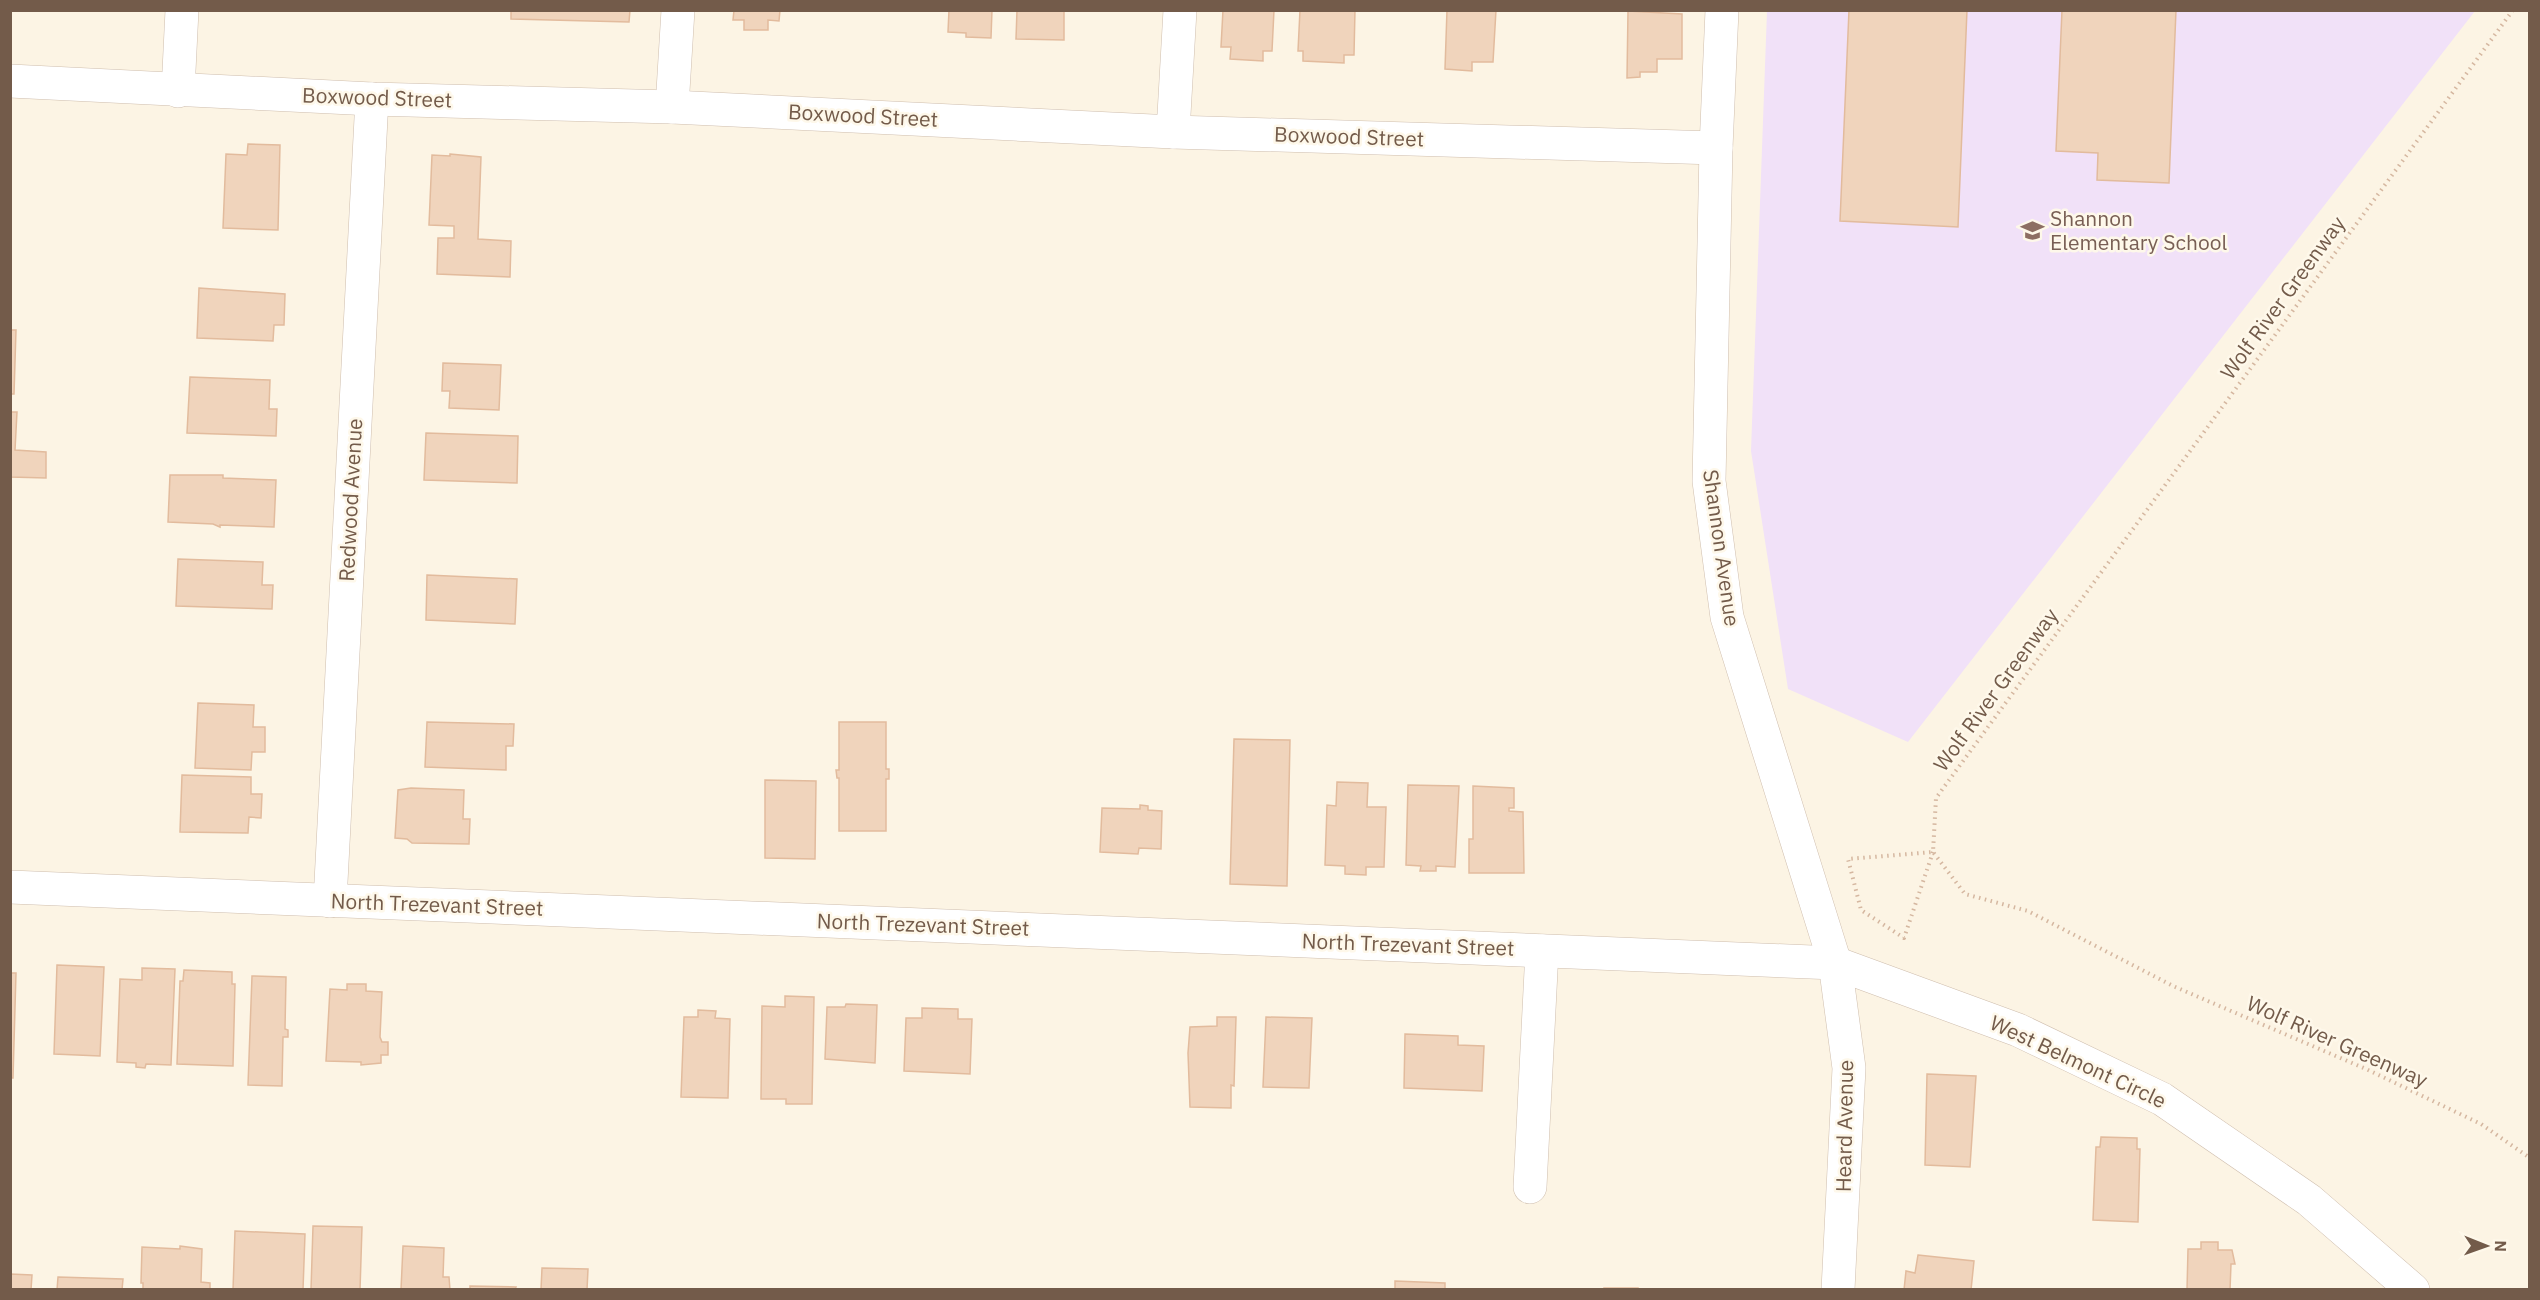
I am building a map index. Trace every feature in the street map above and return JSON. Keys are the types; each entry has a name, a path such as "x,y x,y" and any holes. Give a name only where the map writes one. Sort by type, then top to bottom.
{"street":[{"path":"178,91 182,10"},
{"path":"672,107 678,10"},
{"path":"1173,132 1180,10"},
{"name":"Shannon Avenue","path":"1722,10 1716,148 1709,481 1726,617 1835,963"},
{"name":"Boxwood Street","path":"10,81 372,99 672,107 1173,132 1716,148"},
{"name":"Redwood Avenue","path":"330,901 372,99"},
{"name":"North Trezevant Street","path":"10,887 1835,963"},
{"path":"1530,1187 1542,951"},
{"name":"Heard Avenue","path":"1835,963 1849,1068 1838,1290"},
{"name":"West Belmont Circle","path":"1835,963 2018,1030 2162,1099 2310,1200 2413,1290"}],"path":[{"name":"Wolf River Greenway","path":"2513,10 1936,798 1933,852 1965,894 2028,911 2173,986 2366,1069 2481,1124 2529,1158"},
{"path":"1933,852 1904,938 1861,910 1848,859 1933,852"}],"shaded area":[{"name":"Shannon Elementary School","path":"1767,11 2475,11 1908,742 1788,689 1751,451"}],"building":[{"path":"511,10 630,10 629,22 511,19"},
{"path":"734,10 780,10 779,21 768,20 768,30 744,30 744,20 733,20"},
{"path":"949,10 992,10 991,38 966,37 966,33 948,32"},
{"path":"1017,10 1064,10 1064,40 1016,39"},
{"path":"1223,10 1274,10 1272,51 1263,51 1263,61 1230,59 1231,47 1221,47"},
{"path":"1300,10 1355,10 1354,55 1344,55 1344,63 1303,61 1303,51 1298,51"},
{"path":"1447,10 1496,10 1493,62 1472,62 1472,71 1445,69"},
{"path":"1849,10 1967,10 1958,227 1840,221"},
{"path":"2062,10 2176,10 2169,183 2097,180 2098,153 2056,151"},
{"path":"1628,11 1682,14 1682,59 1657,59 1657,72 1640,72 1640,77 1627,78"},
{"path":"248,144 280,145 278,230 223,228 226,154 247,155"},
{"path":"450,154 481,157 478,239 511,241 510,277 437,274 438,238 454,238 454,226 429,225 432,155 450,156"},
{"path":"199,288 285,294 284,325 274,325 273,341 197,338"},
{"path":"10,330 16,330 14,394 10,394"},
{"path":"443,363 501,365 499,410 449,408 450,391 442,391"},
{"path":"190,377 270,380 269,409 277,409 276,436 187,433"},
{"path":"10,412 17,412 15,450 46,452 46,478 10,477"},
{"path":"426,433 518,436 517,483 424,480"},
{"path":"170,475 223,475 223,478 276,480 274,527 220,525 220,527 213,524 168,522"},
{"path":"178,559 263,562 262,585 273,585 272,609 176,606"},
{"path":"427,575 517,579 515,624 426,620"},
{"path":"198,703 254,705 253,727 265,727 265,752 252,752 251,770 195,768"},
{"path":"427,722 514,724 513,746 506,746 506,770 425,767"},
{"path":"839,722 886,722 886,769 889,769 889,779 886,779 886,831 839,831 839,778 837,778 836,770 839,770"},
{"path":"1234,739 1290,740 1287,886 1230,884"},
{"path":"182,775 251,777 251,794 262,794 261,818 249,817 248,833 180,832"},
{"path":"765,780 816,781 815,859 765,858"},
{"path":"1337,782 1368,783 1367,807 1386,807 1384,867 1366,867 1366,875 1345,874 1345,866 1325,865 1327,805 1336,806"},
{"path":"1408,785 1459,786 1455,867 1436,866 1436,871 1420,871 1421,866 1406,865"},
{"path":"1473,786 1514,788 1514,808 1509,808 1509,811 1523,812 1524,873 1469,873 1469,839 1473,839"},
{"path":"411,788 464,790 463,819 470,819 469,844 412,843 407,839 395,838 398,790"},
{"path":"1140,805 1148,806 1148,810 1162,811 1161,849 1139,848 1138,854 1100,852 1102,808 1140,809"},
{"path":"57,965 104,967 100,1056 54,1054"},
{"path":"142,968 175,969 171,1065 146,1064 145,1068 136,1067 136,1063 117,1062 120,979 142,980"},
{"path":"184,970 232,972 232,984 235,984 233,1066 177,1064 180,981 183,981"},
{"path":"10,973 16,973 13,1078 10,1078"},
{"path":"252,976 286,977 285,1029 288,1030 288,1037 283,1037 282,1086 248,1085"},
{"path":"347,984 366,984 366,991 382,992 380,1037 382,1042 388,1042 388,1055 381,1055 381,1063 361,1065 361,1062 326,1061 330,989 347,990"},
{"path":"785,996 814,997 812,1104 786,1104 786,1099 761,1099 762,1006 785,1007"},
{"path":"846,1004 877,1005 875,1063 825,1059 827,1007 845,1007"},
{"path":"922,1008 958,1009 958,1019 972,1019 970,1074 904,1071 906,1018 922,1018"},
{"path":"698,1010 716,1011 715,1018 730,1019 728,1098 681,1097 684,1017 698,1017"},
{"path":"1217,1017 1236,1017 1231,1108 1190,1107 1188,1053 1190,1027 1217,1026"},
{"path":"1266,1017 1312,1018 1309,1088 1263,1087"},
{"path":"1405,1034 1458,1036 1458,1045 1484,1046 1482,1091 1404,1088"},
{"path":"1927,1074 1976,1076 1970,1167 1925,1165"},
{"path":"2101,1137 2137,1138 2137,1149 2140,1149 2138,1222 2093,1220 2096,1147 2100,1147"},
{"path":"313,1226 362,1227 360,1290 311,1290"},
{"path":"235,1231 305,1234 303,1290 233,1290"},
{"path":"2201,1242 2218,1242 2218,1250 2232,1250 2235,1264 2231,1264 2230,1290 2187,1290 2188,1249 2201,1249"},
{"path":"180,1246 202,1249 201,1282 210,1283 210,1290 143,1290 143,1283 141,1283 142,1247 180,1249"},
{"path":"403,1246 444,1248 443,1277 449,1277 450,1290 401,1290"},
{"path":"1918,1255 1974,1261 1971,1290 1904,1290 1906,1271 1915,1273"},
{"path":"542,1268 588,1269 587,1290 541,1290"},
{"path":"10,1274 32,1275 31,1290 10,1290"},
{"path":"58,1277 123,1279 122,1290 57,1290"},
{"path":"1395,1281 1445,1283 1445,1290 1395,1290"},
{"path":"470,1286 516,1287 515,1290 470,1290"},
{"path":"1604,1288 1638,1288 1638,1290 1604,1290"}],"place":[{"name":"Shannon Elementary School","path":"2032,231"}]}
